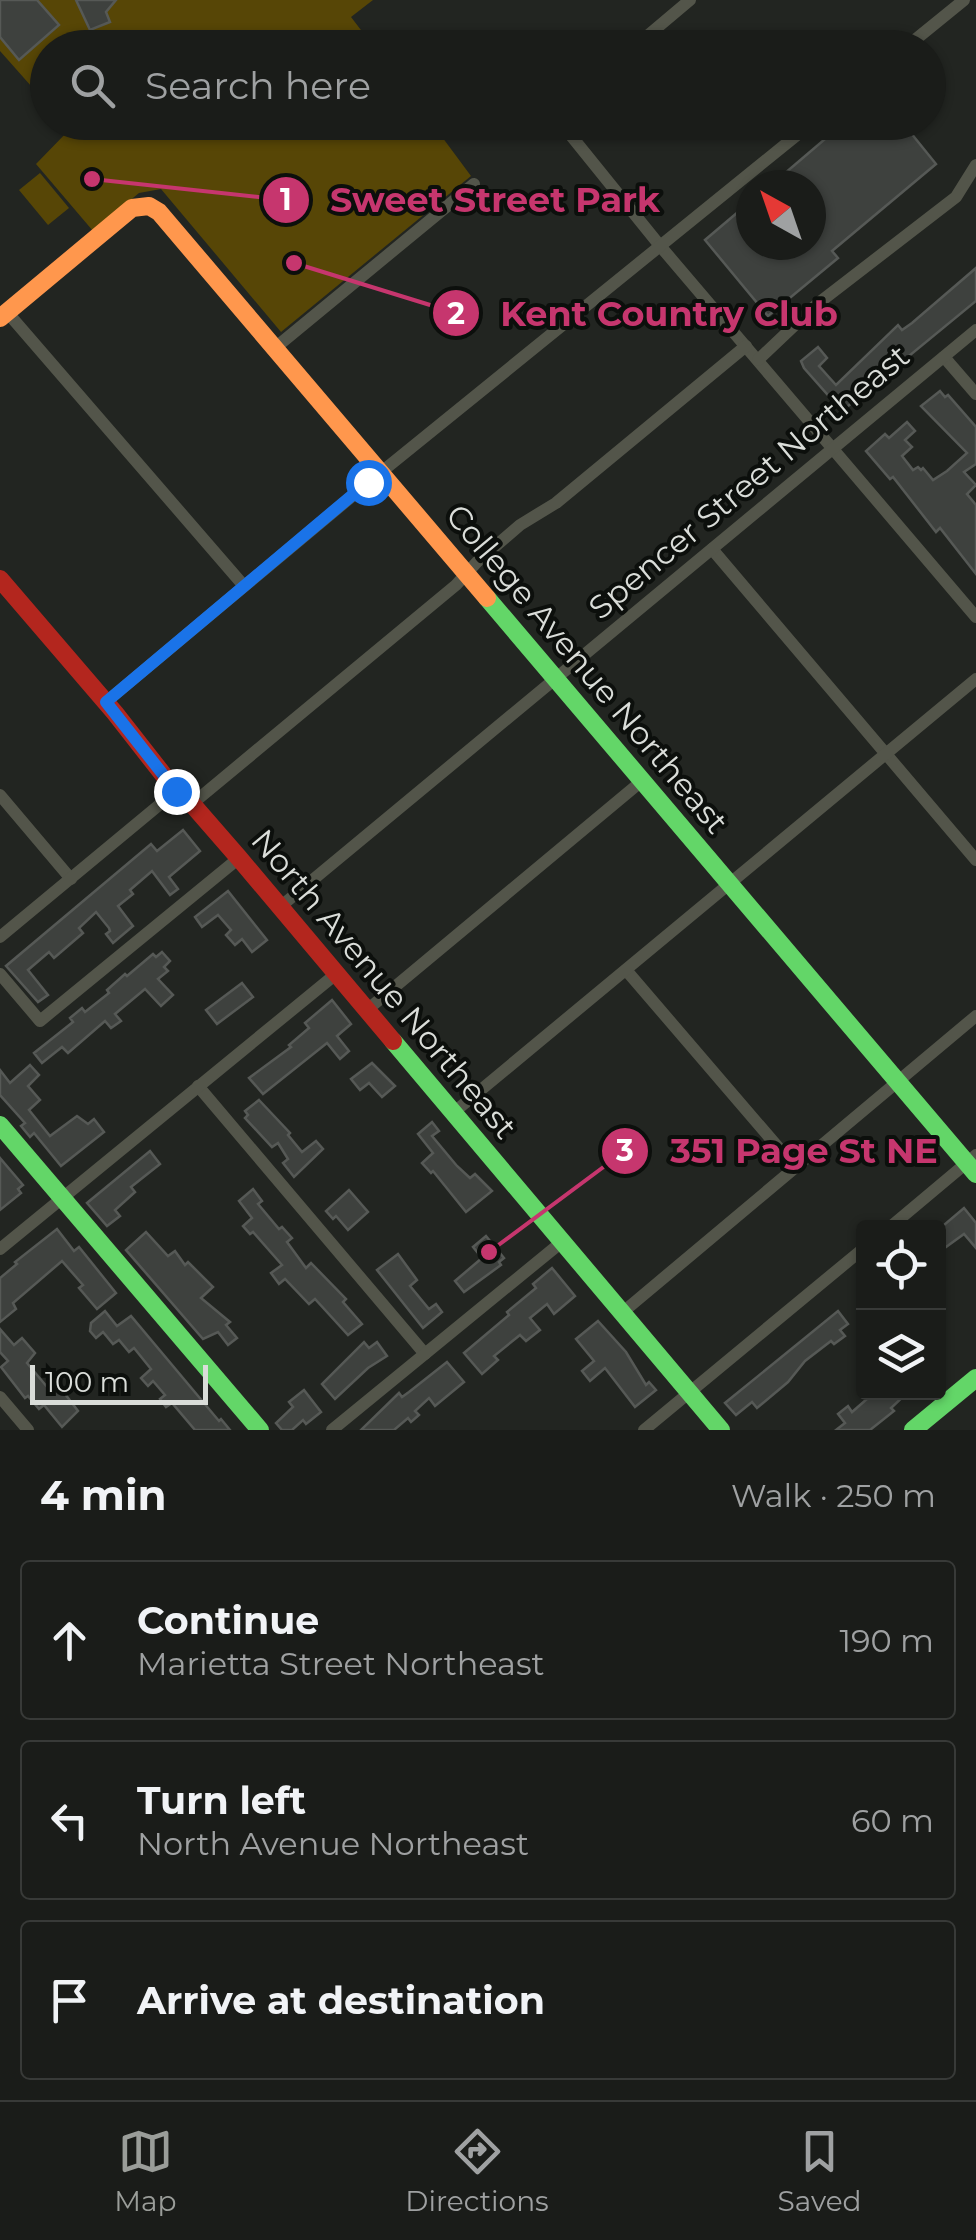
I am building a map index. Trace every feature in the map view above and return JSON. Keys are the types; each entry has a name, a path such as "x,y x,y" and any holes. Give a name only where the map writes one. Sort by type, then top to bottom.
{"street":[{"path":"654,30 690,0"},
{"path":"927,30 964,0"},
{"path":"575,140 976,617"},
{"path":"106,702 380,473 791,140"},
{"path":"758,360 816,305 956,197 976,165"},
{"path":"276,348 474,184"},
{"name":"College Avenue Northeast","path":"4,315 126,213 149,206 166,218 897,1081 973,1164"},
{"path":"4,315 244,586"},
{"name":"Spencer Street Northeast","path":"280,908 976,330"},
{"path":"192,804 520,525 556,503 746,346"},
{"path":"944,356 976,394"},
{"path":"712,549 976,860"},
{"name":"North Avenue Northeast","path":"0,579 721,1430"},
{"path":"453,1113 976,678"},
{"path":"367,1010 643,780"},
{"path":"0,937 176,791"},
{"path":"3,804 70,879"},
{"path":"0,974 40,1021 239,858"},
{"path":"626,970 794,1167"},
{"path":"0,1249 336,974"},
{"path":"623,1312 976,1016"},
{"path":"198,1086 425,1354"},
{"path":"0,1125 260,1430"},
{"path":"900,1220 973,1164"},
{"path":"332,1430 563,1242"},
{"path":"644,1430 856,1255"},
{"path":"913,1430 976,1378"},
{"path":"0,1397 28,1430"}],"shaded area":[{"path":"0,0 373,0 351,17 361,30 30,30 30,85 0,51"},
{"path":"59,140 444,140 471,176 281,332 161,189 139,193 93,231 36,164"},
{"path":"40,173 69,208 48,225 19,190"}],"building":[{"path":"0,0 37,0 59,25 53,30 30,30 30,50 19,60 0,37"},
{"path":"76,0 116,0 106,12 110,22 90,30"},
{"path":"824,140 917,140 936,164 832,251 838,258 768,316 705,240 736,214 736,260 826,260 826,170 789,170"},
{"path":"976,268 976,301 842,411 804,368 801,361 818,347 827,358 819,366 836,385 898,325 902,330 912,323"},
{"path":"940,391 976,427 976,464 964,472 976,485 967,494 976,505 976,574 940,528 936,532 893,477 890,479 866,451 907,422 915,431 905,440 912,447 902,456 913,470 923,468 933,480 947,471 967,453 921,406"},
{"path":"183,830 200,851 169,877 178,889 170,895 152,871 118,906 133,926 113,943 106,934 109,928 96,912 79,928 83,933 54,958 49,952 28,970 48,995 38,1002 6,966 151,844 157,851"},
{"path":"228,891 267,940 252,952 242,939 235,945 226,935 231,930 218,915 202,927 195,917"},
{"path":"162,952 170,961 164,967 168,971 158,979 173,995 161,1006 145,989 115,1014 121,1021 111,1028 105,1021 68,1053 62,1047 42,1063 34,1053 73,1022 70,1018 82,1008 85,1012 125,974"},
{"path":"242,983 253,997 217,1024 206,1010"},
{"path":"332,1000 351,1024 337,1036 349,1051 340,1059 327,1043 263,1094 249,1078 291,1047 309,1028 305,1023"},
{"path":"372,1063 395,1086 382,1097 369,1083 360,1090 351,1079"},
{"path":"30,1065 39,1075 28,1086 40,1100 29,1110 50,1136 77,1116 88,1124 94,1119 104,1132 61,1166 34,1133 30,1137 21,1126 25,1123 0,1095 0,1070 10,1083"},
{"path":"259,1100 302,1152 316,1141 323,1149 294,1177 283,1163 288,1159 278,1143 272,1147 245,1118 245,1111"},
{"path":"432,1122 439,1131 432,1136 457,1166 470,1178 475,1174 492,1191 466,1212 422,1163 433,1153 418,1134"},
{"path":"150,1151 160,1164 131,1187 135,1192 115,1210 120,1216 107,1226 87,1203"},
{"path":"0,1158 23,1185 18,1189 21,1193 0,1210"},
{"path":"253,1189 262,1201 258,1204 292,1238 287,1242 306,1268 311,1263 346,1299 343,1302 362,1324 348,1335 315,1299 309,1304 285,1279 279,1284 271,1273 282,1265 243,1226 252,1218 239,1201"},
{"path":"349,1190 368,1212 348,1230 326,1211"},
{"path":"964,1208 976,1223 976,1248 964,1234 946,1247 946,1223"},
{"path":"57,1229 74,1251 79,1247 116,1293 97,1309 62,1261 13,1303 16,1309 0,1322 0,1278"},
{"path":"146,1232 168,1256 175,1251 185,1265 188,1262 213,1287 201,1298 230,1322 226,1325 237,1338 228,1345 218,1332 203,1339 126,1250"},
{"path":"486,1236 504,1258 499,1262 501,1265 464,1292 455,1281 482,1258 473,1247"},
{"path":"398,1254 417,1280 410,1286 429,1309 436,1304 442,1312 423,1328 377,1270"},
{"path":"552,1268 575,1296 554,1314 547,1304 530,1318 540,1330 526,1341 520,1335 494,1356 498,1360 482,1374 464,1353 509,1315 507,1312 536,1288 533,1284"},
{"path":"105,1311 117,1326 131,1316 230,1430 195,1430 172,1403 166,1407 160,1399 165,1395 153,1381 148,1386 141,1378 151,1369 134,1348 129,1352 119,1340 113,1344 103,1332 96,1338 90,1331 91,1323"},
{"path":"838,1311 848,1324 840,1330 845,1336 834,1344 831,1341 805,1361 788,1382 757,1408 752,1402 736,1415 725,1403"},
{"path":"598,1321 626,1352 646,1385 649,1382 656,1390 635,1407 605,1368 590,1381 582,1371 594,1361 576,1339"},
{"path":"0,1329 14,1345 22,1338 35,1353 27,1363 48,1388 55,1381 78,1411 62,1427 44,1405 39,1409 28,1396 25,1398 1,1367 8,1361 0,1352"},
{"path":"364,1342 369,1348 377,1342 387,1356 335,1399 322,1384"},
{"path":"447,1362 464,1382 435,1406 429,1398 415,1411 419,1415 411,1422 408,1418 394,1430 361,1430 399,1393 402,1397"},
{"path":"304,1390 321,1412 306,1424 303,1420 292,1430 282,1430 276,1423 293,1407 289,1402"},
{"path":"866,1400 900,1400 891,1408 894,1411 870,1430 836,1430 845,1423 838,1414 848,1406 852,1412"}],"traffic: fast":[{"path":"487,598 976,1174"},
{"path":"393,1041 721,1430"},
{"path":"0,1125 260,1430"},
{"path":"913,1430 976,1378"}],"traffic: slow":[{"path":"0,318 132,208 149,206 159,212 487,598"}],"traffic: jam":[{"path":"0,579 176,791 239,858 393,1041"}],"place":[{"name":"Sweet Street Park","path":"92,179"},
{"name":"Kent Country Club","path":"294,263"},
{"name":"351 Page St NE","path":"489,1252"}],"route":[{"path":"176,791 106,702 368,482"}]}
